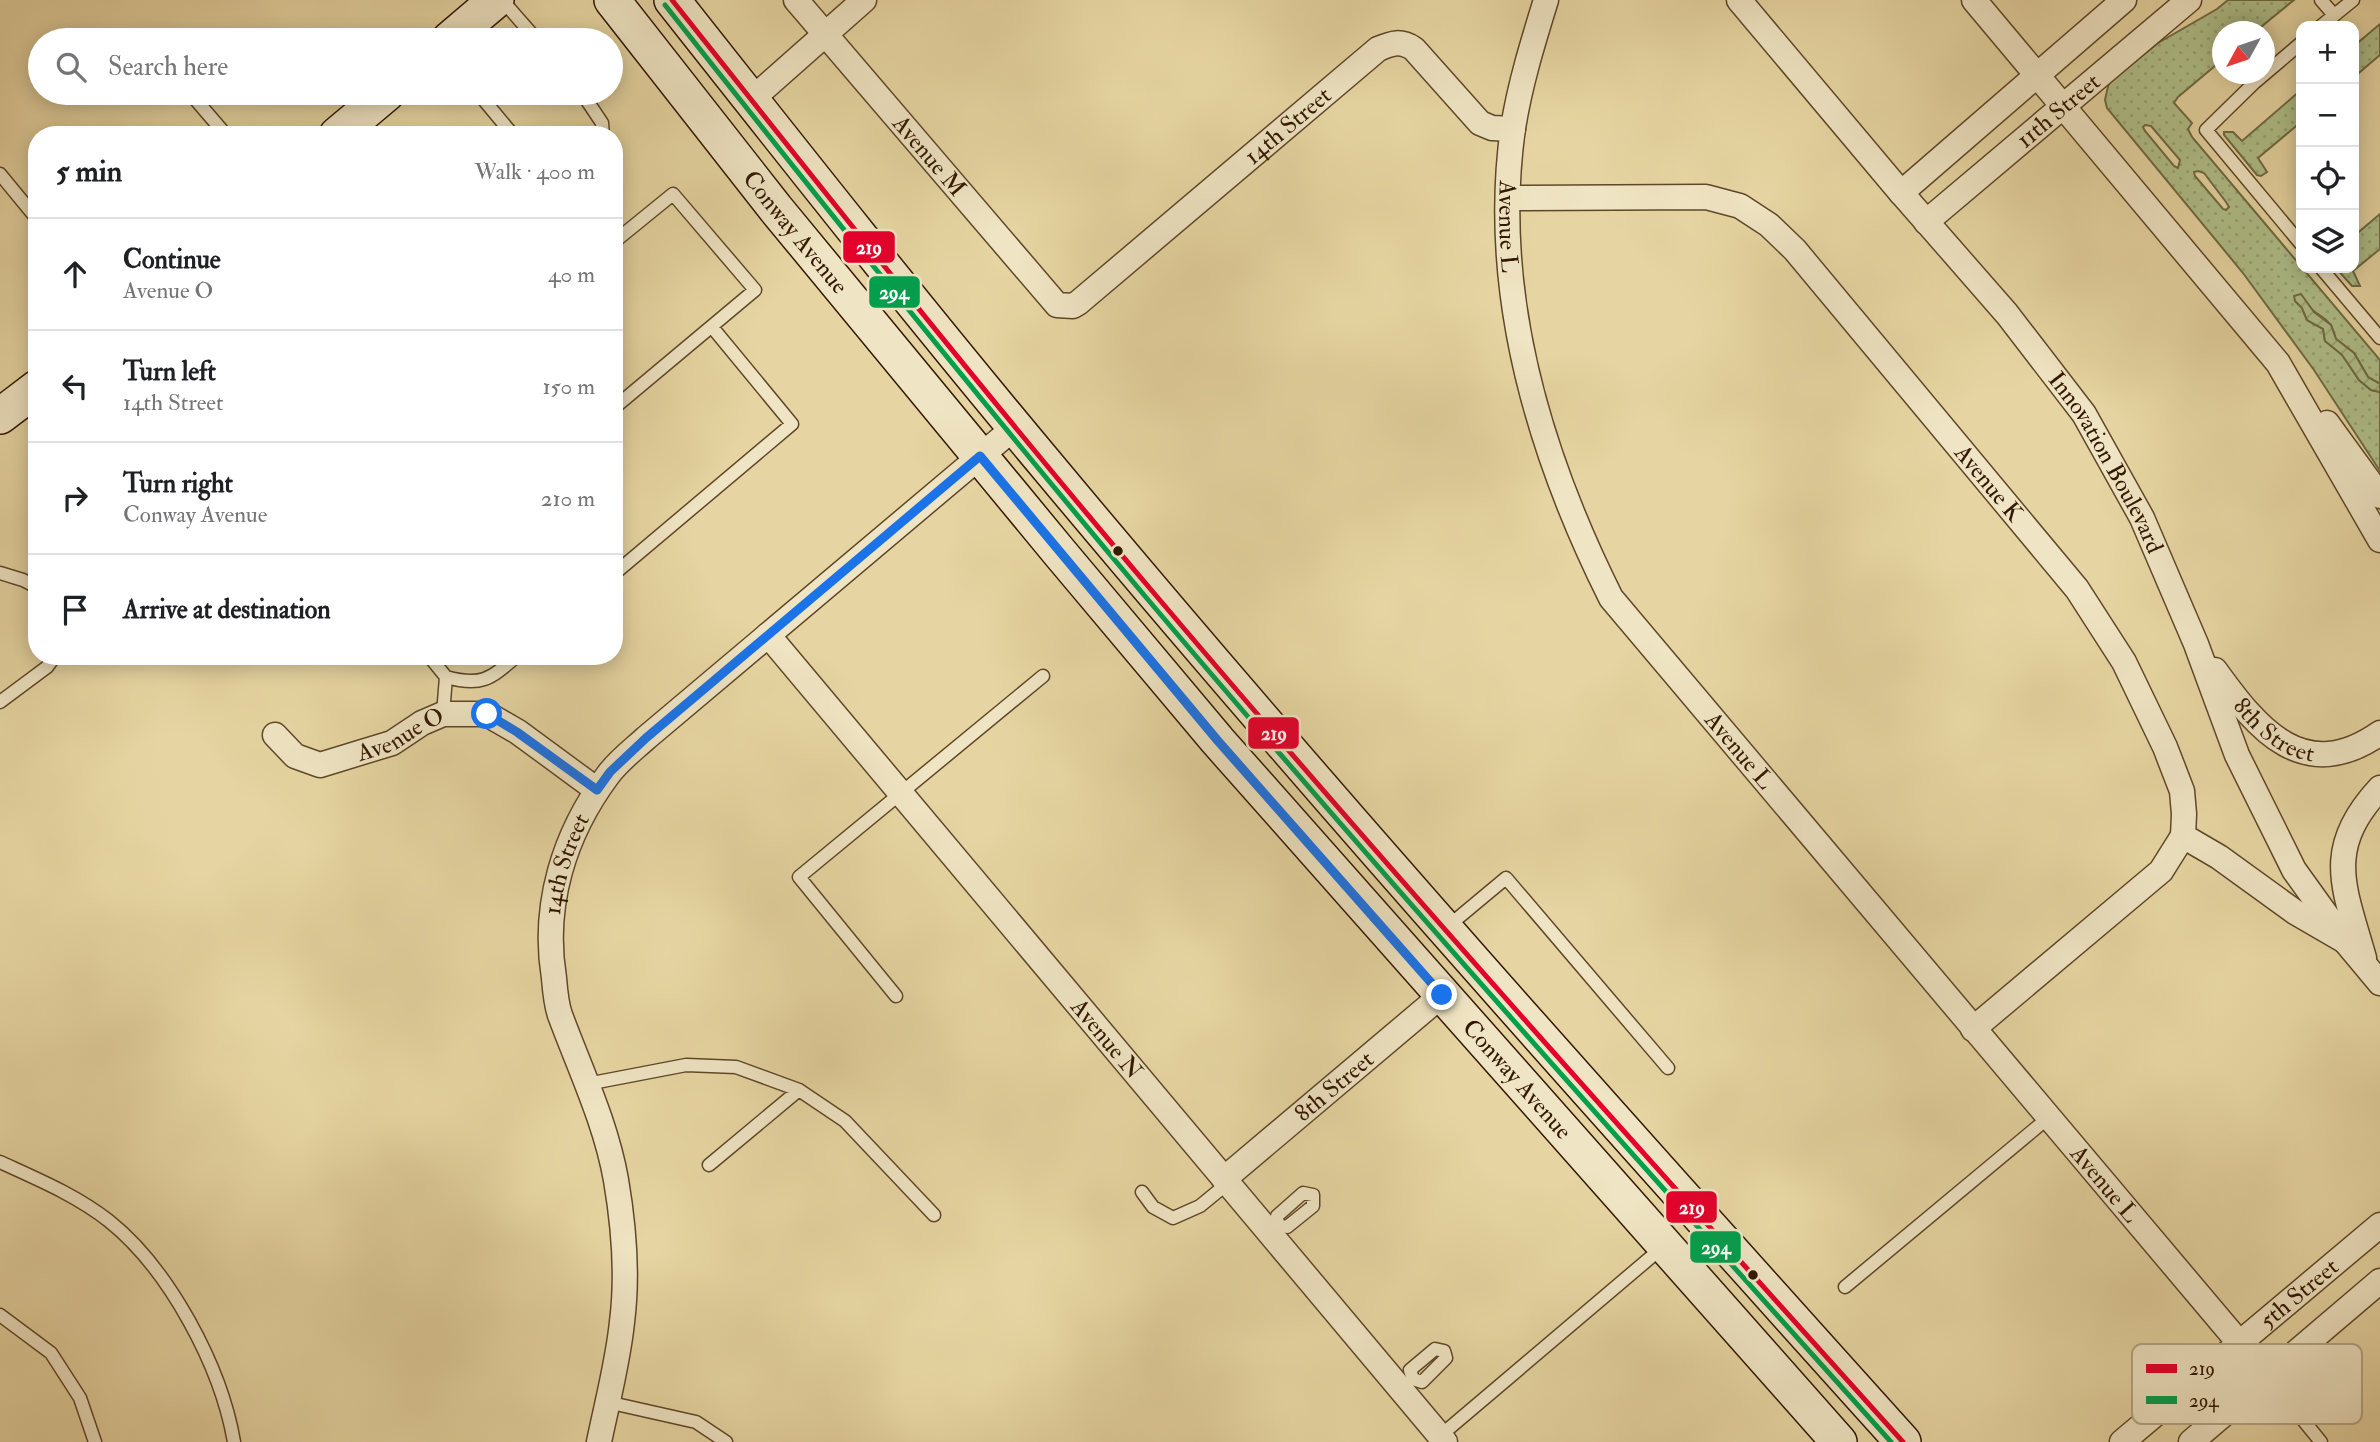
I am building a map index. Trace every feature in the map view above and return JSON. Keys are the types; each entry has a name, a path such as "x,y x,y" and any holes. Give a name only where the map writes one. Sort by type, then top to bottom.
{"street":[{"path":"463,28 496,0"},
{"name":"Conway Avenue","path":"612,0 776,209 1218,741 1839,1442"},
{"name":"Conway Avenue","path":"672,0 1015,427 1260,716 1903,1442"},
{"name":"Avenue M","path":"796,0 1052,300 1057,305 1065,306"},
{"path":"751,100 864,0"},
{"name":"Avenue L","path":"1546,0 1523,74 1513,130 1508,240 1512,295 1526,374 1583,542 1611,598 2239,1344"},
{"name":"Innovation Boulevard","path":"1739,0 2007,314 2084,414 2142,518 2196,644 2237,755 2294,870 2344,941 2373,975"},
{"path":"1974,0 2278,363 2346,447 2380,496"},
{"name":"11th Street","path":"1901,193 2124,0"},
{"name":"11th Street","path":"1926,222 2189,0"},
{"name":"14th Street","path":"1065,306 1078,303 1378,49 1392,43 1406,43 1414,49 1480,123 1492,128 1513,130"},
{"path":"348,126 373,105"},
{"name":"Avenue K","path":"1509,198 1706,197 1740,206 1769,225 1795,250 2077,589 2106,631 2145,703 2182,791 2183,836"},
{"path":"2278,363 2380,540"},
{"path":"0,416 28,395"},
{"name":"14th Street","path":"599,1442 622,1325 625,1281 623,1233 615,1178 587,1084 559,1012 550,958 552,902 564,855 584,811 610,772 646,738 1015,427"},
{"name":"Avenue N","path":"768,635 1226,1181 1274,1229 1407,1384 1443,1439"},
{"name":"8th Street","path":"2196,644 2245,712 2267,733 2287,745 2316,755 2344,753 2380,733"},
{"name":"Avenue O","path":"275,735 295,756 320,765 392,743 422,723 443,714 487,714 517,732 597,790"},
{"path":"2373,975 2343,883 2342,855 2351,827 2363,806 2380,788"},
{"path":"1973,1030 2161,871 2183,836 2219,857 2295,912 2344,941"},
{"name":"8th Street","path":"1226,1181 1442,995"},
{"name":"5th Street","path":"2239,1344 2380,1225"},
{"name":"5th Street","path":"2306,1344 2380,1281"},
{"name":"5th Street","path":"2123,1442 2144,1424"},
{"name":"5th Street","path":"2191,1442 2212,1424"}],"lane":[{"path":"502,0 526,28"},
{"path":"2321,0 2334,15"},
{"path":"2327,21 2353,0"},
{"path":"2296,47 2254,83 2206,130 2296,238"},
{"path":"200,105 218,126"},
{"path":"488,105 506,126"},
{"path":"590,105 602,126"},
{"path":"0,174 28,208"},
{"path":"623,235 673,194 755,290 623,401"},
{"path":"2325,273 2380,338"},
{"path":"623,566 792,424 712,327"},
{"path":"0,573 28,582"},
{"path":"0,702 48,665"},
{"path":"436,665 446,677 471,683 493,676 506,665"},
{"path":"896,996 800,877 1043,676"},
{"path":"443,714 446,677"},
{"path":"1446,928 1506,878 1668,1068"},
{"path":"587,1084 686,1065 736,1067 799,1090 845,1121 934,1215"},
{"path":"709,1165 799,1090"},
{"path":"1845,1287 2048,1118"},
{"path":"0,1162 58,1189 109,1221 144,1255 179,1301 211,1367 234,1442"},
{"path":"1142,1192 1153,1207 1172,1219 1200,1206 1226,1181"},
{"path":"1443,1439 1665,1246"},
{"path":"0,1315 51,1353 80,1398 95,1442"},
{"path":"607,1402 696,1422 726,1442"},
{"path":"2306,1424 2321,1442"}],"green space":[{"path":"2228,0 2294,0 2268,21 2212,21 2212,68 2174,103 2192,123 2188,129 2192,137 2296,260 2296,273 2307,273 2380,360 2380,384 2368,377 2354,353 2336,339 2331,325 2325,319 2295,301 2302,308 2307,320 2323,329 2325,341 2342,354 2359,380 2371,390 2380,392 2380,471 2314,370 2243,273 2107,108 2105,100 2109,82 2158,43","holes":["2151,126 2180,160 2178,168 2143,127","2194,172 2204,173 2229,207 2226,210"]},
{"path":"2380,24 2380,55 2359,73 2359,42"},
{"path":"2296,94 2296,126 2258,158 2267,172 2261,176 2257,175 2224,132 2233,132 2242,141"},
{"path":"2380,214 2380,249 2359,266 2359,232"},
{"path":"2340,273 2354,273 2360,286 2352,286"},
{"path":"2301,294 2314,312 2331,325 2336,339 2354,353 2368,377 2380,384 2380,392 2371,390 2359,380 2342,355 2325,341 2323,329 2307,320 2302,308 2295,301 2294,296"}],"transit line":[{"name":"219","path":"672,0 970,372 1245,700 1525,1020 1903,1442"},
{"name":"294","path":"665,5 962,376 1144,595 1514,1021 1891,1442"}],"route":[{"path":"487,714 517,732 597,790 610,772 646,738 980,456 1218,741 1442,995"}]}
